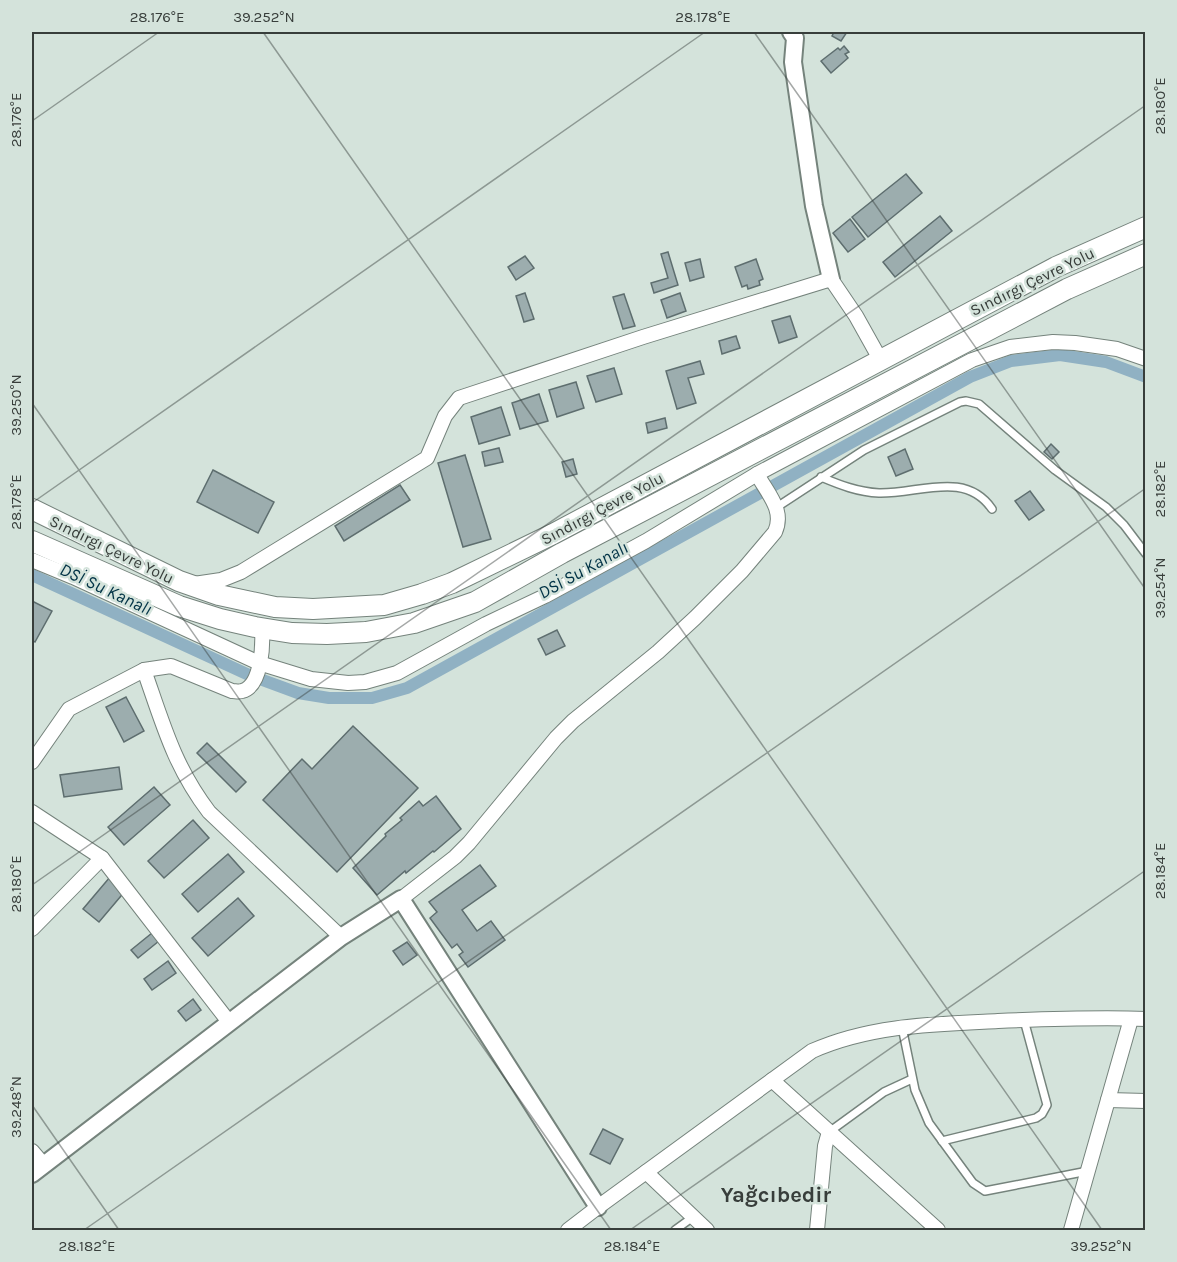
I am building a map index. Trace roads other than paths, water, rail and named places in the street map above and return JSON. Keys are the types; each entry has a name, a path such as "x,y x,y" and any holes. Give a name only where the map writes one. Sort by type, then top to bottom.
{"main road":[{"name":"Sındırgı Çevre Yolu","path":"32,510 190,585 219,595 275,607 313,609 384,605 452,583 553,534 1056,267 1146,227"},
{"name":"Sındırgı Çevre Yolu","path":"32,541 179,606 220,619 292,633 327,634 366,632 414,623 452,611 496,591 562,553 1067,289 1146,254"},
{"path":"791,433 879,374 880,359"}],"street":[{"path":"791,32 795,38 793,62 814,206 831,279 856,316 880,359"},
{"path":"190,585 221,580 241,572 427,458 445,416 459,398 643,337 831,279"},
{"path":"32,560 259,665 301,676 339,682 366,682 397,673 646,541 972,360 1010,346 1053,342 1118,349 1146,359"},
{"path":"32,1152 38,1169 341,936 400,899 455,857 556,738 573,721 658,652 742,571 775,531 779,518 773,502 759,479"},
{"path":"32,762 69,709 144,670 171,666 232,691 243,691 252,684 263,656 262,628"},
{"path":"144,670 170,745 193,792 209,812 341,936"},
{"path":"32,812 102,858 229,1022"},
{"path":"32,930 102,858"},
{"path":"400,899 598,1207"},
{"path":"568,1230 812,1051 828,1044 902,1027 1092,1017 1146,1019"},
{"path":"1071,1230 1131,1019"},
{"path":"772,1080 938,1230"},
{"path":"1108,1100 1146,1101"},
{"path":"817,1230 825,1146 829,1132"},
{"path":"646,1172 707,1230"}],"lane":[{"path":"773,502 821,477 864,450 960,402 973,402 984,408 1055,470 1106,507 1124,525 1146,554"},
{"path":"821,477 854,489 879,493 957,486 975,492 992,509"},
{"path":"942,1141 1036,1118 1042,1114 1047,1105 1024,1020"},
{"path":"902,1027 915,1090 929,1123 973,1183 985,1191 1088,1171"},
{"path":"829,1132 884,1092 912,1079"},
{"path":"675,1230 693,1217"}],"waterway":[{"name":"DSİ Su Kanalı","path":"32,575 249,675 298,693 329,698 372,698 407,688 970,377 1011,361 1060,355 1106,362 1146,377"}],"district":[{"name":"Yağcıbedir","path":"776,1194"}]}
